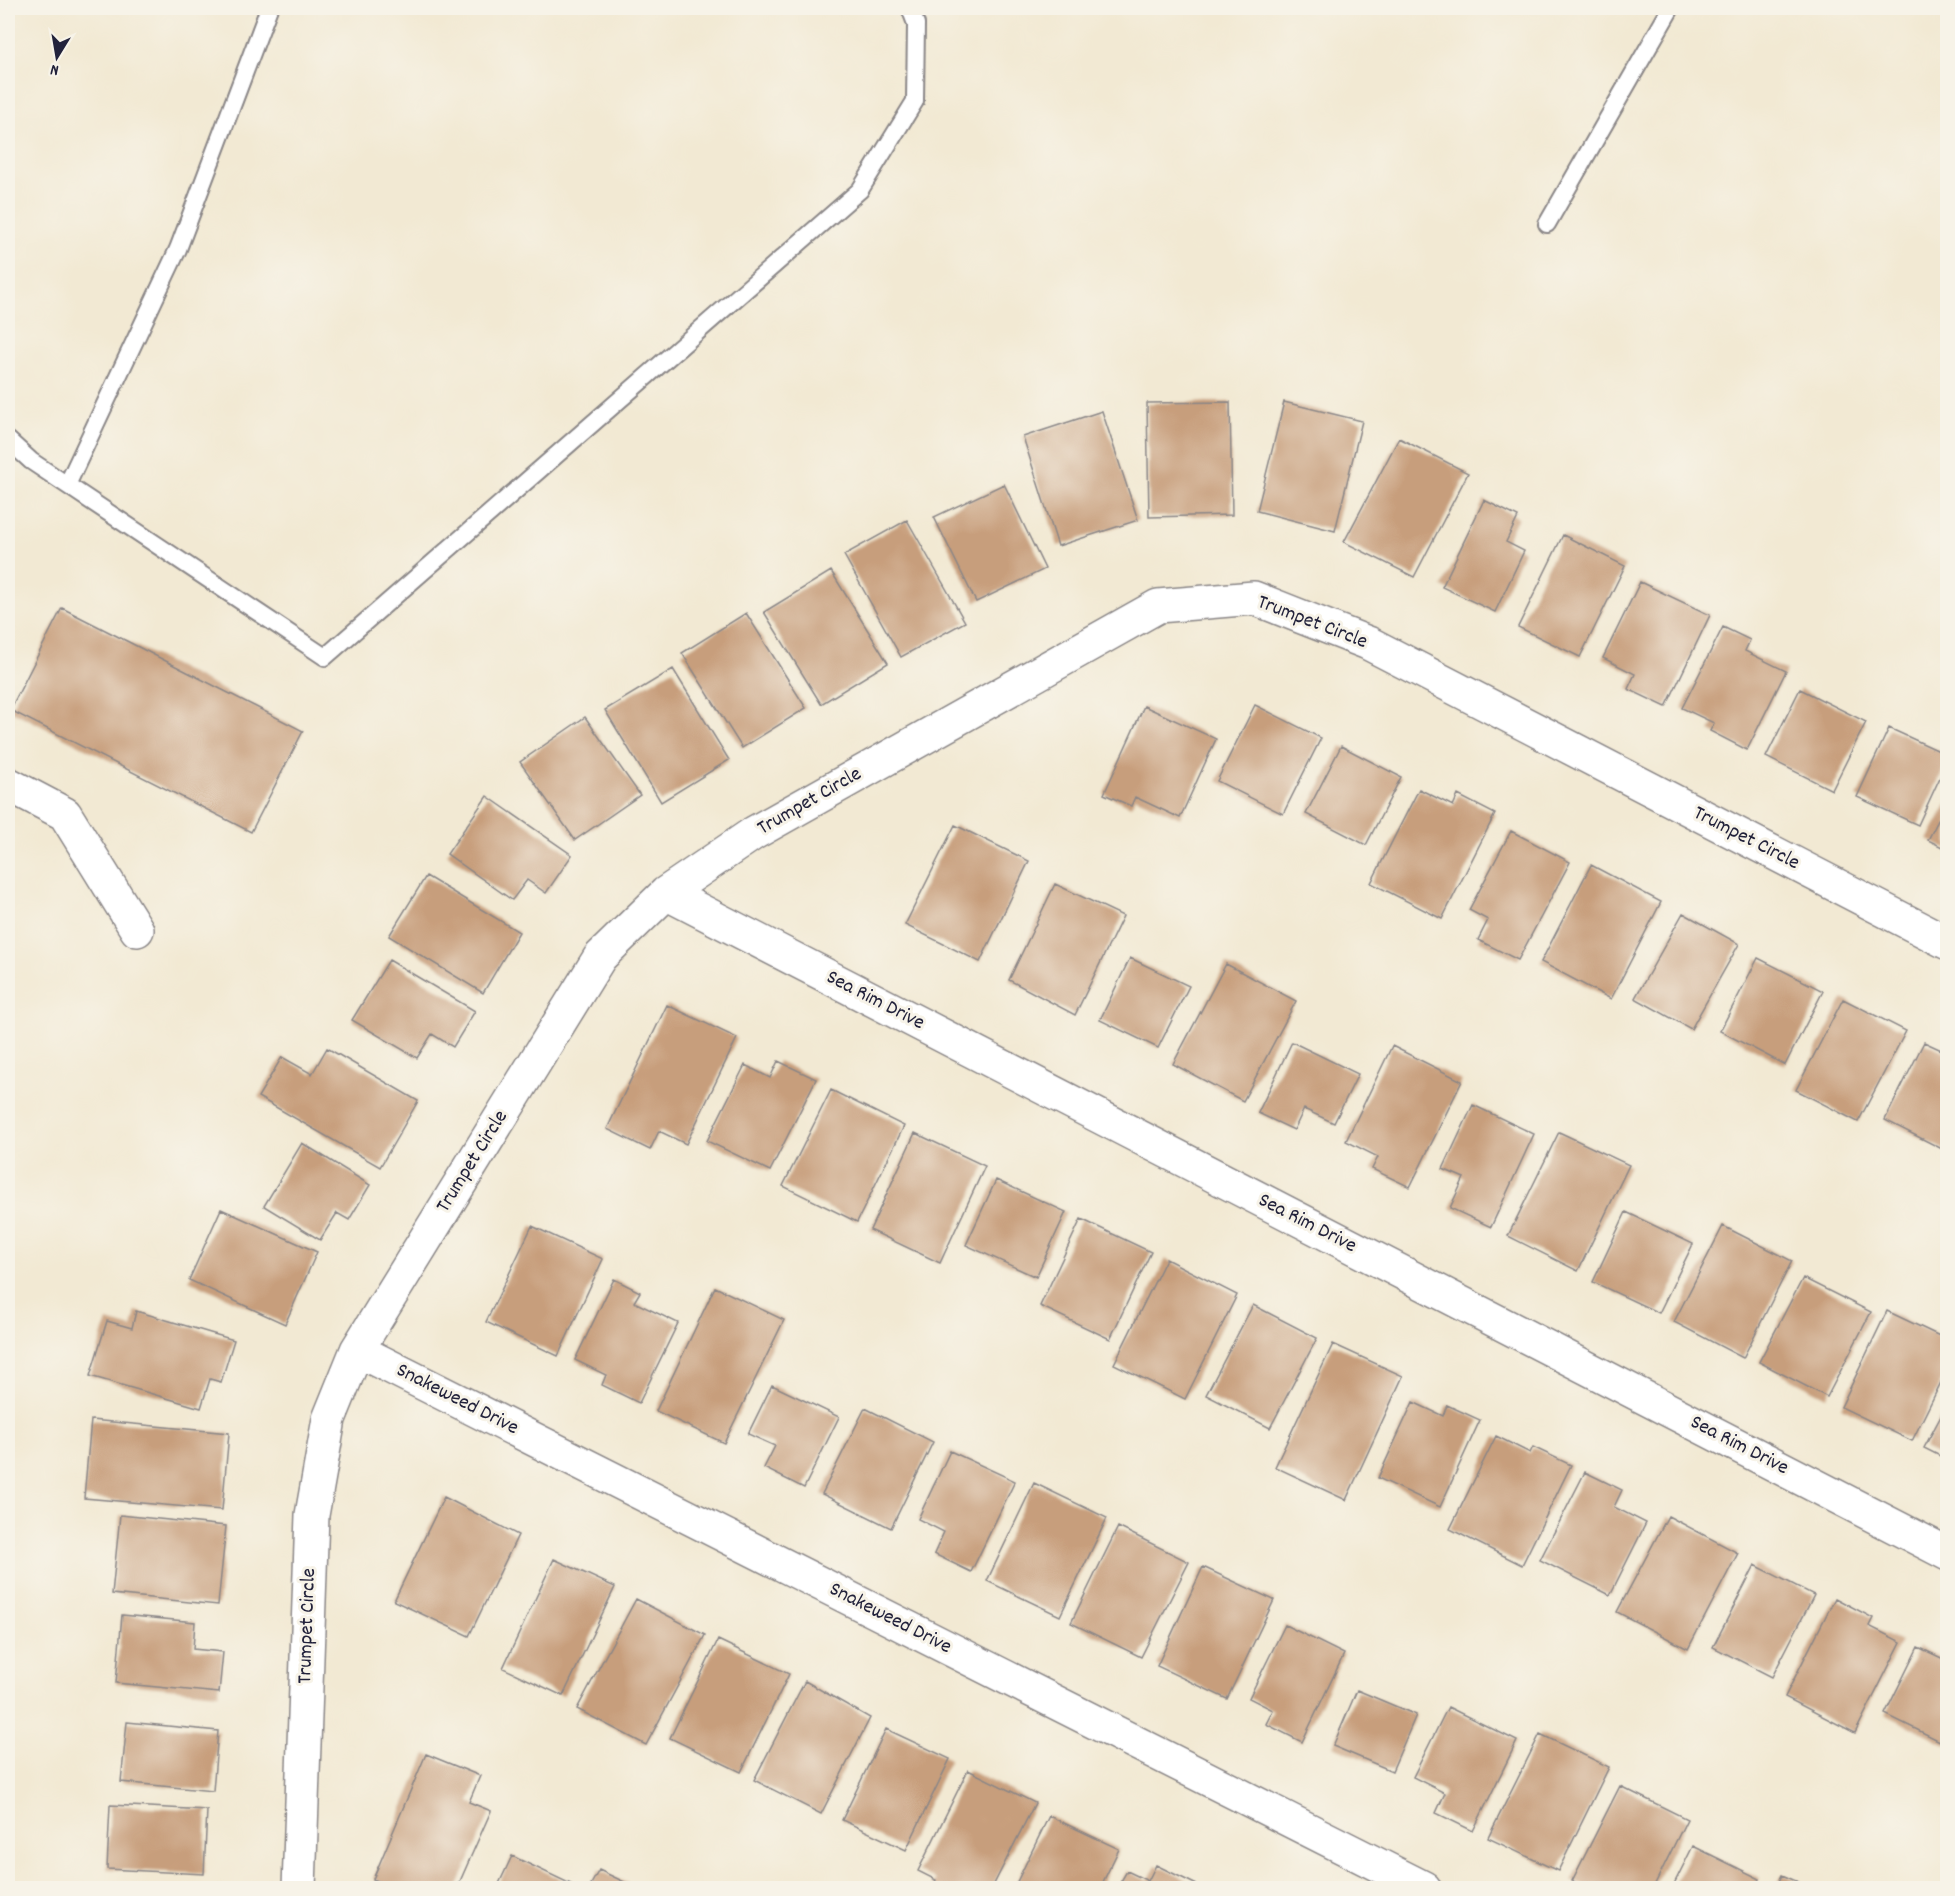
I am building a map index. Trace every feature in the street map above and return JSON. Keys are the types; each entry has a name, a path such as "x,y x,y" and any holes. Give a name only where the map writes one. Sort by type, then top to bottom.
{"street":[{"name":"Trumpet Circle","path":"299,1888 312,1515 329,1419 357,1350 600,957 666,894 754,833 1158,606 1254,598 1368,643 1947,943"},
{"path":"8,784 65,814 137,930"},
{"name":"Sea Rim Drive","path":"666,894 1947,1554"},
{"name":"Snakeweed Drive","path":"357,1350 1424,1888"}],"lane":[{"path":"67,486 178,249 269,8"},
{"path":"8,440 31,461 67,486 325,657 860,190 915,101 916,24 910,8"},
{"path":"1548,224 1671,8"}],"building":[{"path":"1230,402 1232,515 1149,517 1147,403"},
{"path":"1284,402 1362,421 1335,531 1257,511"},
{"path":"1102,411 1138,520 1058,546 1023,437"},
{"path":"1399,438 1468,473 1414,577 1344,542"},
{"path":"1004,484 1045,569 976,602 934,517"},
{"path":"1484,500 1518,517 1506,542 1524,551 1495,612 1442,587"},
{"path":"907,520 965,622 901,657 844,555"},
{"path":"1563,535 1625,566 1580,657 1518,627"},
{"path":"831,571 888,663 821,704 764,612"},
{"path":"1640,582 1710,615 1666,707 1628,689 1635,674 1603,658"},
{"path":"62,608 303,731 251,832 10,710"},
{"path":"746,613 806,708 742,748 682,653"},
{"path":"1723,627 1750,640 1745,651 1786,671 1747,750 1710,731 1714,723 1682,708"},
{"path":"673,669 729,760 661,802 605,710"},
{"path":"1800,689 1866,722 1832,790 1766,757"},
{"path":"1255,705 1321,738 1283,814 1217,781"},
{"path":"1144,706 1216,739 1180,818 1135,797 1131,806 1104,794"},
{"path":"585,717 640,795 575,840 520,762"},
{"path":"1889,728 1948,755 1948,760 1918,825 1857,797"},
{"path":"1341,746 1401,777 1366,845 1306,814"},
{"path":"1419,789 1453,806 1458,795 1495,814 1442,919 1371,883"},
{"path":"487,796 572,855 546,893 527,880 512,900 447,854"},
{"path":"1948,801 1948,850 1928,840"},
{"path":"955,825 1029,861 980,962 905,925"},
{"path":"1511,831 1570,862 1518,960 1478,940 1488,920 1469,910"},
{"path":"1591,865 1661,902 1611,999 1541,962"},
{"path":"426,876 519,932 483,993 389,936"},
{"path":"1055,884 1123,916 1075,1015 1009,980"},
{"path":"1683,913 1739,944 1691,1029 1635,998"},
{"path":"1130,958 1189,986 1158,1048 1100,1020"},
{"path":"1758,958 1823,991 1785,1065 1720,1031"},
{"path":"389,960 475,1011 453,1047 432,1034 417,1058 352,1020"},
{"path":"1226,964 1296,1001 1243,1101 1173,1064"},
{"path":"1843,999 1906,1031 1858,1122 1796,1090"},
{"path":"667,1005 737,1038 686,1144 659,1131 650,1150 607,1129"},
{"path":"1292,1042 1358,1074 1334,1123 1304,1109 1294,1130 1258,1113"},
{"path":"1924,1042 1948,1053 1948,1152 1885,1120"},
{"path":"1392,1046 1462,1081 1410,1187 1372,1169 1378,1157 1346,1141"},
{"path":"327,1048 418,1101 380,1167 258,1097 282,1057 312,1074"},
{"path":"778,1061 816,1079 770,1171 707,1141 745,1065 770,1078"},
{"path":"831,1090 904,1126 857,1222 783,1186"},
{"path":"1473,1105 1534,1134 1491,1227 1450,1208 1464,1178 1443,1169"},
{"path":"1559,1132 1629,1165 1578,1271 1508,1236"},
{"path":"915,1133 985,1166 940,1263 870,1230"},
{"path":"302,1143 370,1185 349,1220 337,1213 320,1240 264,1206"},
{"path":"996,1180 1066,1212 1036,1277 966,1245"},
{"path":"221,1209 317,1252 285,1324 189,1280"},
{"path":"1626,1212 1693,1244 1659,1313 1593,1282"},
{"path":"1081,1219 1151,1252 1110,1339 1040,1306"},
{"path":"532,1226 603,1259 558,1356 486,1322"},
{"path":"1723,1226 1792,1261 1743,1358 1674,1322"},
{"path":"1166,1259 1237,1295 1185,1399 1114,1364"},
{"path":"1803,1278 1871,1312 1827,1397 1759,1362"},
{"path":"614,1279 640,1292 634,1302 678,1323 639,1403 602,1385 606,1375 575,1360"},
{"path":"715,1287 784,1320 724,1443 656,1411"},
{"path":"1253,1305 1317,1338 1270,1428 1206,1395"},
{"path":"136,1311 234,1340 221,1382 210,1379 201,1408 90,1376 107,1321 132,1328"},
{"path":"1887,1311 1948,1340 1948,1368 1912,1441 1841,1407"},
{"path":"1333,1344 1403,1376 1346,1500 1275,1467"},
{"path":"772,1385 839,1417 804,1488 764,1468 775,1446 748,1434"},
{"path":"1413,1402 1443,1416 1447,1405 1480,1420 1440,1507 1378,1478"},
{"path":"1948,1403 1948,1460 1924,1448"},
{"path":"865,1408 933,1442 891,1528 822,1494"},
{"path":"91,1420 229,1433 222,1510 84,1498"},
{"path":"1496,1436 1530,1453 1533,1447 1571,1465 1522,1565 1450,1529"},
{"path":"950,1451 1015,1481 971,1572 934,1554 944,1532 918,1519"},
{"path":"1585,1472 1622,1490 1614,1507 1646,1523 1610,1595 1540,1560"},
{"path":"1034,1483 1107,1518 1060,1616 987,1581"},
{"path":"444,1497 518,1535 469,1636 394,1601"},
{"path":"120,1515 226,1526 218,1605 112,1594"},
{"path":"1668,1516 1738,1553 1688,1649 1617,1612"},
{"path":"1118,1527 1189,1562 1141,1657 1071,1623"},
{"path":"554,1559 615,1587 563,1696 503,1668"},
{"path":"1755,1565 1814,1595 1772,1677 1713,1647"},
{"path":"1203,1567 1274,1600 1227,1699 1157,1666"},
{"path":"1835,1598 1873,1618 1869,1626 1901,1642 1855,1733 1785,1697"},
{"path":"636,1599 705,1635 646,1745 577,1709"},
{"path":"122,1615 195,1622 193,1649 223,1652 219,1693 116,1683"},
{"path":"1285,1625 1344,1654 1302,1742 1266,1724 1273,1710 1249,1698"},
{"path":"718,1640 789,1674 741,1772 670,1738"},
{"path":"1918,1647 1948,1661 1948,1745 1885,1714"},
{"path":"805,1681 870,1718 821,1814 754,1780"},
{"path":"1357,1690 1416,1715 1392,1771 1333,1746"},
{"path":"1448,1707 1517,1741 1473,1831 1436,1813 1445,1793 1413,1777"},
{"path":"127,1722 218,1731 213,1791 121,1782"},
{"path":"886,1729 950,1759 906,1850 842,1820"},
{"path":"1540,1734 1609,1767 1558,1871 1488,1838"},
{"path":"426,1754 480,1776 469,1802 491,1811 457,1888 395,1888 373,1879"},
{"path":"968,1770 1035,1803 992,1888 932,1888 936,1880 918,1871"},
{"path":"1620,1786 1687,1819 1653,1888 1588,1888 1572,1881"},
{"path":"110,1805 207,1810 204,1874 107,1869"},
{"path":"1049,1816 1119,1849 1100,1888 1014,1888"},
{"path":"1693,1846 1760,1879 1755,1888 1672,1888"},
{"path":"512,1856 571,1884 569,1888 497,1888"},
{"path":"1156,1865 1203,1888 1117,1888 1127,1871 1148,1881"},
{"path":"599,1870 637,1888 589,1888"},
{"path":"1782,1875 1812,1888 1776,1888"}]}
